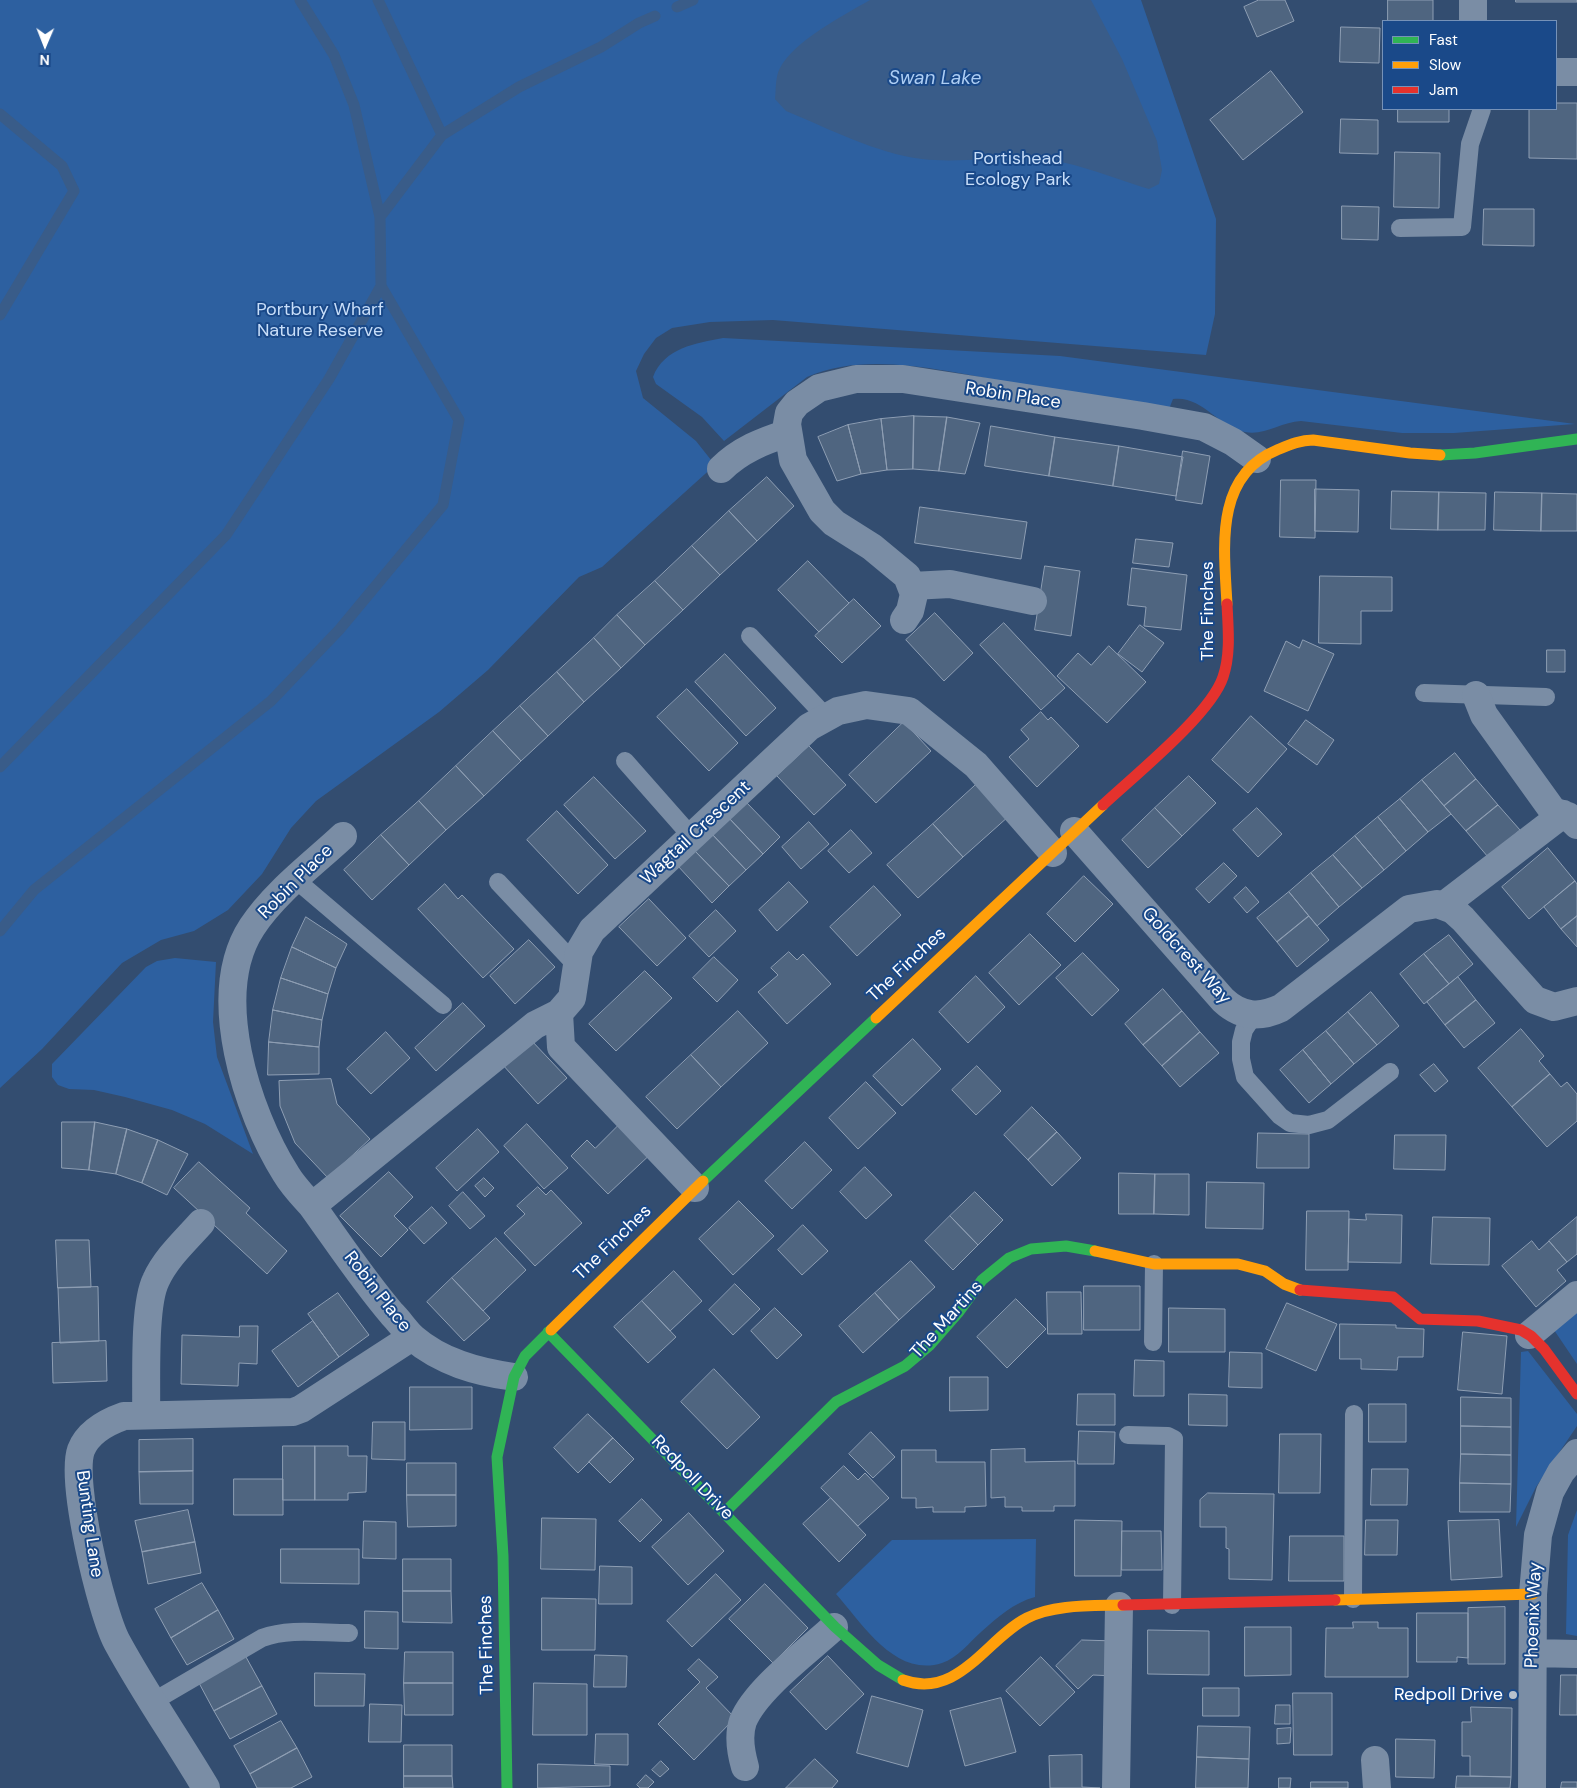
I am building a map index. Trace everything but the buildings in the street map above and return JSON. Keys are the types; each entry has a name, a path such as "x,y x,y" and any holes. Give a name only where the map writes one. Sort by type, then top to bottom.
{"street":[{"path":"1473,0 1473,20"},
{"path":"1557,72 1577,72"},
{"name":"Robin Place","path":"912,586 899,567 834,523 822,511 793,460 788,433 789,413 797,404 819,388 856,379 903,379 1204,427 1233,442 1257,459"},
{"path":"721,469 742,452 761,442 788,433"},
{"name":"The Finches","path":"507,1788 503,1556 497,1458 514,1377 525,1356 695,1188 1194,720 1220,684 1225,669 1228,632 1224,524 1230,497 1238,479 1257,459 1298,441 1310,440 1328,440 1409,453 1443,455 1577,439"},
{"path":"904,620 914,602 912,586 950,584 1033,601"},
{"path":"1443,906 1570,820 1553,811 1484,715 1476,695"},
{"name":"Wagtail Crescent","path":"559,1013 572,998 579,952 592,930 809,727 838,711 866,705 908,711 976,765 1053,853"},
{"name":"Goldcrest Way","path":"1074,831 1223,1000 1237,1011 1254,1015"},
{"name":"Robin Place","path":"343,836 296,880 252,927 239,955 234,974 234,1028 237,1051 256,1116 286,1176 312,1206 382,1301 412,1337 458,1364 477,1371 514,1377"},
{"path":"1254,1015 1281,1008 1409,909 1427,905 1443,906 1453,910 1534,1000 1554,1007 1577,1001"},
{"path":"312,1206 535,1025 559,1013 561,1047 695,1188"},
{"path":"146,1415 149,1312 154,1282 165,1263 201,1223"},
{"name":"The Martins","path":"725,1512 836,1402 905,1366 930,1345 958,1313 982,1280 1009,1258 1031,1249 1066,1246 1154,1264 1238,1264 1265,1271 1284,1284 1302,1291 1393,1297 1402,1302 1412,1316 1420,1320 1489,1323 1516,1329 1530,1335 1539,1344 1577,1394"},
{"path":"1530,1335 1577,1296"},
{"name":"Redpoll Drive","path":"548,1332 725,1512 834,1627 865,1655 908,1682 934,1684 956,1677 1003,1635 1026,1618 1044,1611 1119,1606 1534,1594"},
{"name":"Bunting Lane","path":"206,1788 117,1642 105,1615 96,1582 78,1477 81,1451 90,1437 103,1424 124,1416 293,1412 301,1409 412,1337"},
{"name":"Phoenix Way","path":"1532,1788 1534,1594 1538,1535 1543,1514 1561,1472 1577,1453"},
{"path":"1116,1788 1119,1606"},
{"path":"745,1767 741,1731 751,1707 762,1692 834,1627"},
{"path":"1533,1653 1577,1654"},
{"path":"1375,1760 1377,1788"}],"lane":[{"path":"1400,228 1462,227 1470,144 1482,110"},
{"path":"750,636 827,718"},
{"path":"1424,693 1546,697"},
{"path":"625,761 692,837"},
{"path":"296,880 443,1006"},
{"path":"498,882 577,966"},
{"path":"1254,1015 1244,1030 1241,1042 1241,1059 1245,1077 1280,1116 1290,1123 1309,1125 1328,1120 1390,1072"},
{"path":"1153,1342 1154,1264"},
{"path":"1353,1599 1354,1414"},
{"path":"1128,1435 1168,1436 1174,1440 1172,1605"},
{"path":"154,1701 272,1634 287,1632 349,1633"}],"green space":[{"name":"Portbury Wharf Nature Reserve","path":"0,0 1141,0 1216,219 1215,314 1206,355 773,320 710,322 672,328 656,338 644,354 636,371 643,398 696,441 715,465 602,567 579,577 488,670 439,712 316,801 291,828 262,874 228,910 194,931 161,940 122,963 42,1049 0,1088"},
{"path":"723,338 1060,356 1575,424 1454,433 1402,433 1301,421 1252,433 1235,429 1201,406 1183,399 1173,399 1169,409 935,369 882,364 856,365 831,369 807,377 724,441 702,417 656,384 653,377 658,367 673,353 702,342"},
{"path":"175,958 216,962 213,1022 217,1057 253,1154 205,1124 172,1110 94,1090 69,1089 58,1085 52,1077 52,1064 146,967 157,961"},
{"path":"1577,1308 1577,1364 1552,1327"},
{"path":"1528,1351 1577,1414 1577,1426 1536,1487 1516,1527 1521,1352"},
{"path":"1577,1510 1577,1636 1566,1634 1568,1535"},
{"path":"1036,1539 1035,1597 1006,1611 958,1654 942,1663 925,1666 909,1663 895,1655 869,1633 836,1594 892,1540"}],"water":[{"name":"Swan Lake","path":"870,0 1091,0 1122,59 1157,141 1162,170 1159,184 1149,189 1089,169 1044,159 935,160 904,156 853,140 786,111 775,99 777,75 787,58 796,48 821,29"}],"waterway":[{"path":"0,931 34,890 271,701 339,630 443,505 459,420 381,286 380,217 354,105 334,55 300,0"},
{"path":"378,0 442,135"},
{"path":"677,7 693,0"},
{"path":"380,217 442,135 519,87 601,47 639,23 655,16"},
{"path":"0,114 62,166 74,191 0,315"},
{"path":"0,767 226,535 329,379 381,286"}],"traffic: fast":[{"path":"1440,455 1475,453 1577,439"},
{"path":"703,1181 876,1018"},
{"path":"725,1512 836,1402 905,1366 930,1345 958,1313 982,1280 1009,1258 1031,1249 1066,1246 1095,1251"},
{"path":"507,1788 503,1556 497,1457 514,1377 525,1356 551,1330"},
{"path":"548,1332 835,1627 878,1665 903,1680"}],"traffic: slow":[{"path":"1227,604 1225,560 1227,516 1233,495 1242,477 1257,462 1286,446 1308,440 1440,455"},
{"path":"876,1018 1103,805"},
{"path":"551,1330 703,1181"},
{"path":"1095,1251 1154,1264 1238,1264 1265,1271 1284,1284 1300,1290"},
{"path":"1335,1600 1533,1594"},
{"path":"903,1680 922,1684 940,1682 956,1675 1012,1628 1038,1613 1061,1608 1123,1605"}],"traffic: jam":[{"path":"1103,805 1170,744 1204,709 1216,692 1226,668 1228,641 1227,604"},
{"path":"1300,1290 1393,1297 1420,1319 1478,1321 1521,1330 1531,1336 1544,1349 1577,1394"},
{"path":"1123,1605 1335,1600"}],"place":[{"name":"Redpoll Drive","path":"1513,1695"}],"park label":[{"name":"Portishead Ecology Park","path":"1018,169"}]}
